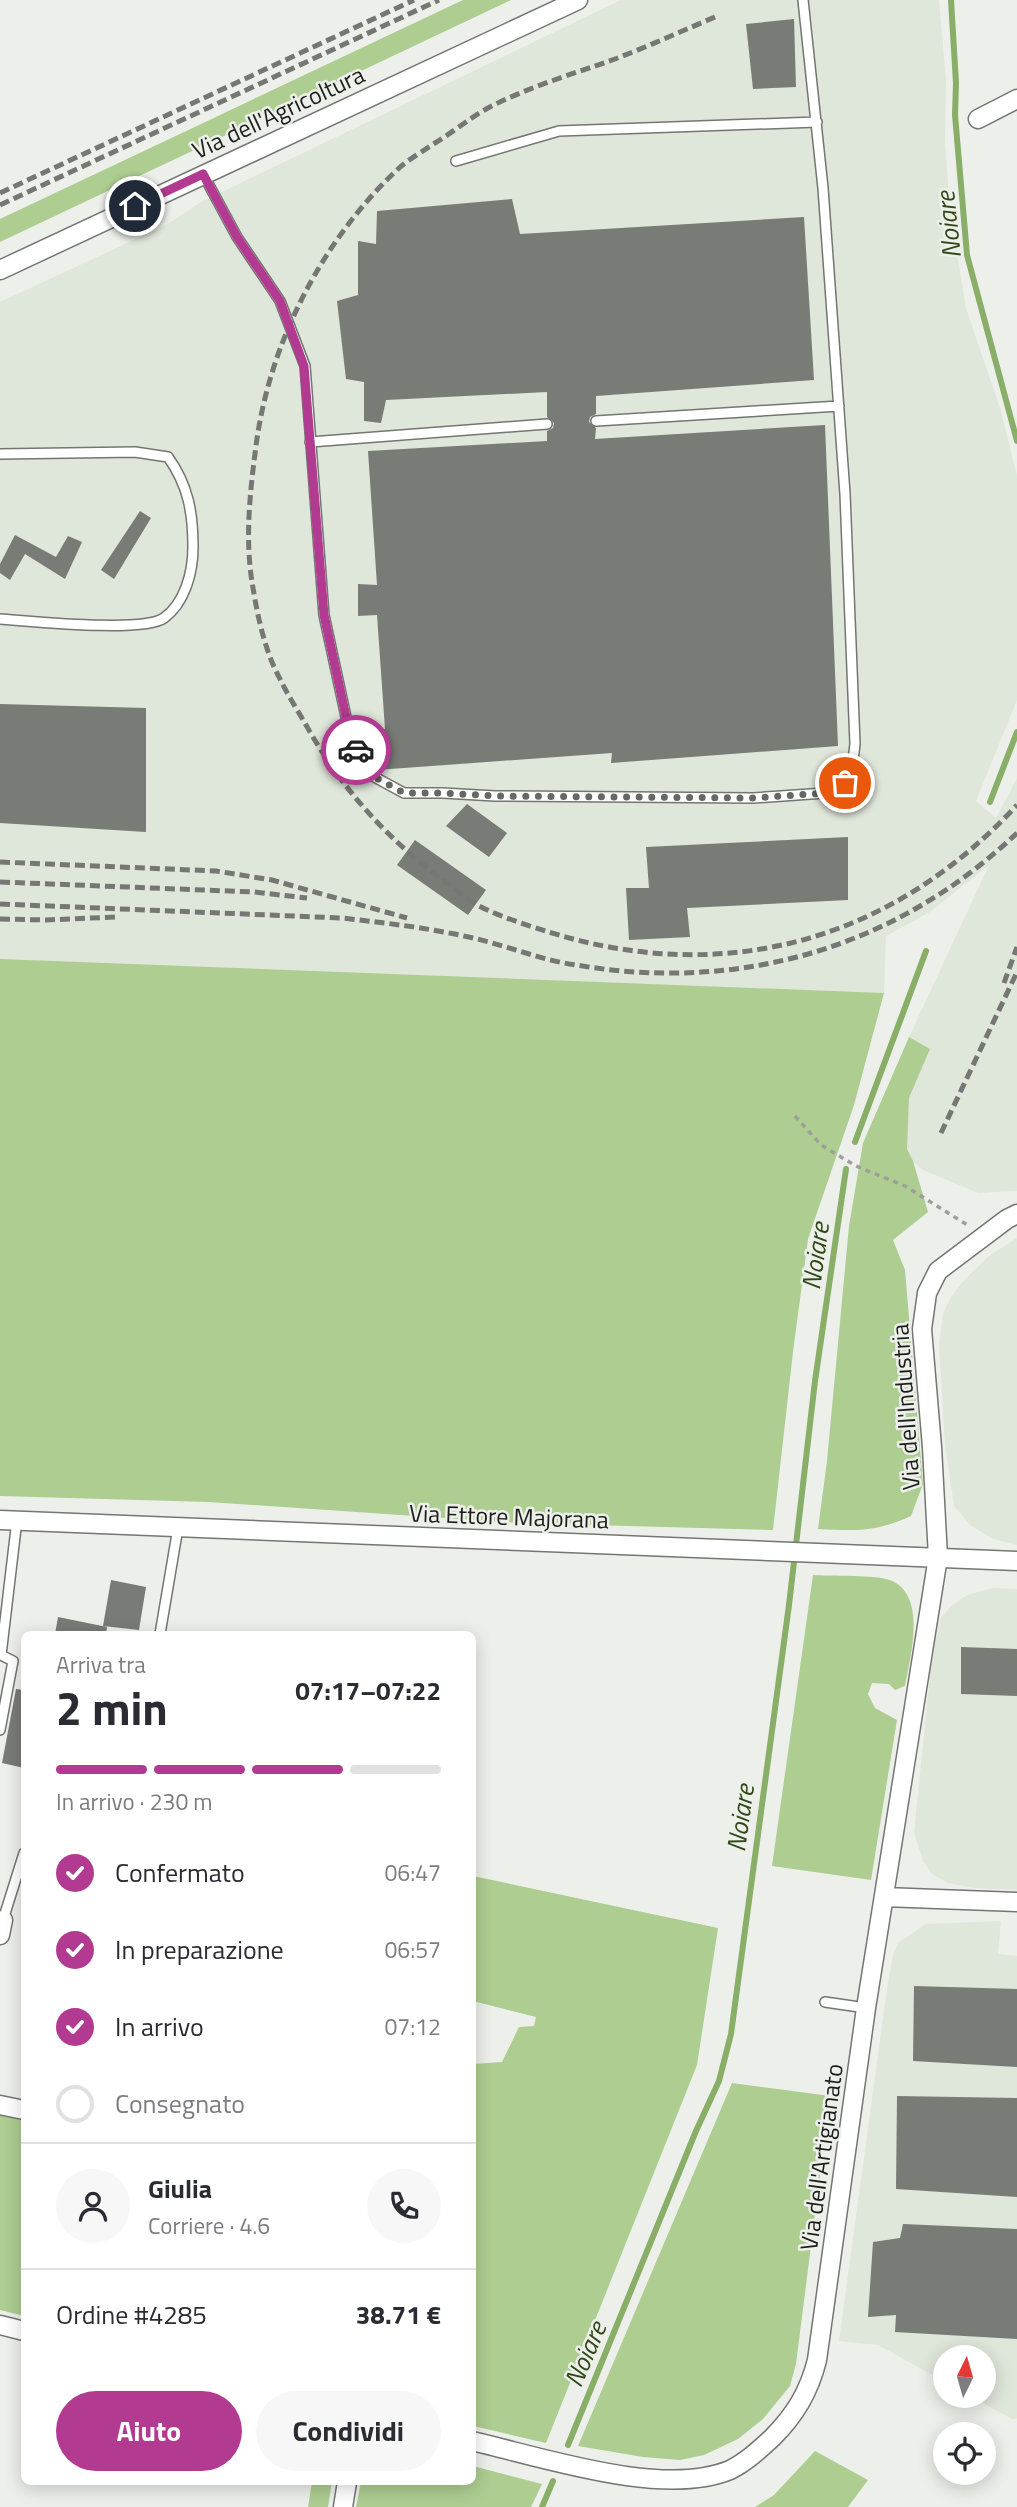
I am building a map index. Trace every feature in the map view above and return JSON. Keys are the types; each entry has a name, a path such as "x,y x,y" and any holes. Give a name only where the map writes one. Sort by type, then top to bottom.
{"street":[{"name":"Via dell'Agricoltura","path":"0,270 578,0"},
{"path":"978,119 1017,99"},
{"name":"Via dell'Industria","path":"938,1557 922,1329 923,1310 927,1293 938,1271 1017,1214"},
{"name":"Via Ettore Majorana","path":"9,1520 1017,1561"},
{"name":"Via dell'Artigianato","path":"476,2442 604,2472 678,2481 705,2477 730,2469 755,2454 787,2423 800,2405 811,2382 817,2360 866,2008 938,1557"},
{"path":"884,1897 1017,1902"},
{"path":"0,2105 21,2109"},
{"path":"0,2325 21,2329"},
{"path":"343,2507 347,2485"}],"lane":[{"path":"203,174 237,237 280,301 304,366 324,615 351,740 369,774 404,793 726,798 825,793 845,783 852,769 855,744 839,406 817,122 803,0"},
{"path":"456,161 559,131 817,122"},
{"path":"596,421 839,406"},
{"path":"310,442 547,424"},
{"path":"0,454 135,452 167,457 181,474 193,518 193,560 181,601 162,619 139,625 0,620"},
{"path":"0,1730 13,1661 1,1655 9,1520"},
{"path":"161,1631 178,1528"},
{"path":"1,1923 21,1862"},
{"path":"825,2002 866,2008"}],"path":[{"path":"795,1116 821,1145 856,1166 905,1186 942,1207 983,1237"}],"shaded area":[{"path":"621,0 939,0 946,80 945,142 950,210 966,308 1001,411 1017,476 1017,700 976,801 996,818 1017,778 1017,1191 978,1193 923,1170 906,1155 909,1098 930,1049 909,1037 989,865 930,912 886,936 884,993 0,963 0,302 166,225 201,202"},
{"path":"1017,1238 1017,1545 993,1539 970,1525 954,1506 945,1445 939,1345 943,1313 951,1297 989,1256"},
{"path":"993,1588 1017,1589 1017,1890 973,1888 948,1883 932,1874 923,1861 914,1833 932,1654 941,1618 952,1605 967,1595"},
{"path":"1001,1921 998,1954 1017,1956 1017,2418 1012,2419 992,2408 996,2408 996,2345 933,2345 933,2375 878,2345 839,2341 893,1955 898,1943 926,1924"}],"green space":[{"path":"463,0 511,0 0,242 0,219"},
{"path":"0,959 884,993 854,1105 808,1239 773,1530 518,1523 208,1502 0,1496"},
{"path":"909,1037 930,1049 909,1098 907,1149 928,1212 893,1240 905,1270 923,1484 911,1516 866,1529 818,1529 849,1226 863,1143"},
{"path":"813,1575 865,1576 890,1580 902,1588 913,1612 914,1628 905,1686 895,1690 889,1684 872,1683 868,1694 875,1708 897,1720 871,1880 772,1866"},
{"path":"476,1877 718,1928 697,2065 546,2443 476,2427 476,2064 502,2062 519,2027 534,2026 536,2017 476,2002"},
{"path":"732,2083 830,2096 796,2364 790,2386 763,2419 738,2439 704,2455 680,2460 578,2446"},
{"path":"0,2110 21,2114 21,2315 0,2310"},
{"path":"815,2451 868,2480 848,2507 755,2507 774,2495"},
{"path":"476,2467 542,2484 531,2507 356,2507 360,2485 476,2485"},
{"path":"312,2485 332,2485 328,2507 308,2507"}],"building":[{"path":"794,19 796,87 753,89 746,24"},
{"path":"512,199 520,234 804,217 814,380 596,396 596,414 590,417 589,422 596,428 595,439 825,425 838,746 611,763 612,753 376,770 370,734 385,729 377,615 358,616 358,584 377,585 368,451 547,441 547,431 553,428 554,423 547,417 547,392 386,400 381,423 364,421 364,382 346,379 337,301 358,295 358,241 376,244 377,211"},
{"path":"140,511 151,518 114,579 101,570"},
{"path":"15,535 56,557 68,536 82,542 65,579 25,554 10,580 0,573 0,564"},
{"path":"0,704 146,708 146,832 0,823"},
{"path":"467,804 507,833 489,857 446,826"},
{"path":"848,837 848,900 687,908 690,937 629,940 626,888 649,888 646,847"},
{"path":"415,840 486,890 468,915 397,865"},
{"path":"111,1580 146,1587 139,1630 103,1626"},
{"path":"58,1617 107,1627 106,1631 56,1631"},
{"path":"961,1647 1017,1649 1017,1696 961,1694"},
{"path":"16,1689 21,1690 21,1767 2,1763"},
{"path":"914,1986 1017,1989 1017,2067 913,2061"},
{"path":"897,2096 1017,2098 1017,2197 896,2189"},
{"path":"903,2224 1017,2229 1017,2339 895,2332 896,2315 868,2317 873,2242 900,2238"}],"waterway":[{"name":"Noiare","path":"951,0 956,83 955,115 967,255 1017,441"},
{"name":"Noiare","path":"990,802 1017,732"},
{"name":"Noiare","path":"855,1142 926,951"},
{"name":"Noiare","path":"568,2445 719,2081 731,2034 789,1605 815,1381 846,1169"},
{"name":"Noiare","path":"542,2507 553,2481"}],"railway":[{"path":"0,193 414,0"},
{"path":"0,205 439,0"},
{"path":"715,17 488,108 402,165 346,228 303,296 287,332 273,370 256,446 249,514 249,548 256,606 269,655 286,691 324,755 371,816 408,852 479,906 512,920 573,939 636,951 698,955 757,950 814,936 869,915 922,886 971,849 1017,805"},
{"path":"0,904 342,918 457,934 576,965 637,972 697,972 756,966 813,953 868,933 920,906 970,873 1017,833"},
{"path":"0,862 216,871 272,880 407,918"},
{"path":"0,882 254,892 307,898"},
{"path":"0,919 115,917"},
{"path":"1004,983 1017,947"},
{"path":"941,1133 1017,972"}],"way so far":[{"path":"356,750 369,774 404,793 753,798 825,793 845,783"}],"route":[{"path":"135,206 203,174 237,237 280,301 290,325 304,366 324,615 351,740 356,750"}]}
